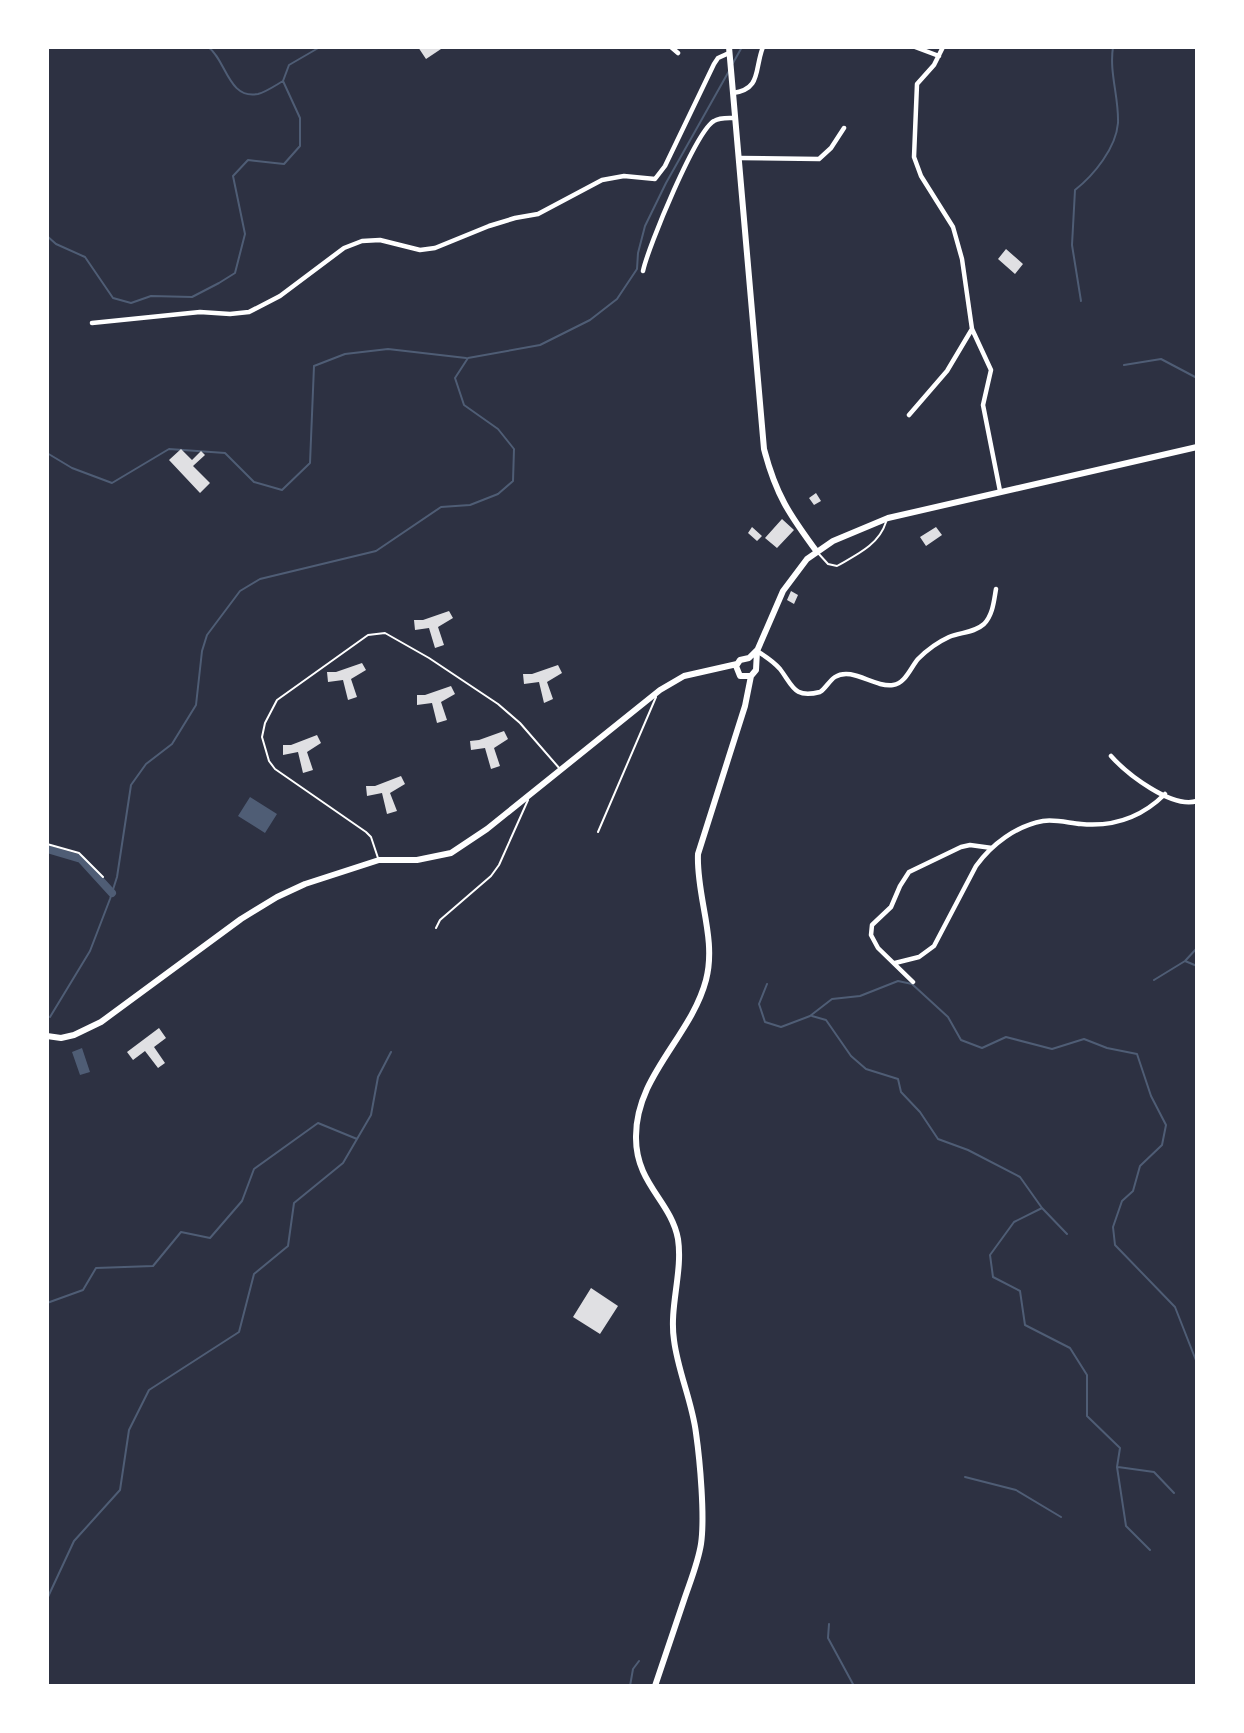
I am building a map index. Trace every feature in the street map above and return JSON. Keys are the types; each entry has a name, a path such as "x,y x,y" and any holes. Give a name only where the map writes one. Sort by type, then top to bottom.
{"main road":[{"path":"729,52 764,449 780,499 817,552"},
{"path":"752,660 783,591 800,568 817,552 847,534 888,518 1197,447"},
{"path":"736,667 742,658 752,660"},
{"path":"655,1686 695,1567 702,1528 695,1425 673,1334 678,1240 671,1220 648,1185 640,1167 636,1126 640,1103 647,1086 695,1008 707,976 709,944 698,854 748,689 749,677 756,670 752,660"},
{"path":"47,1036 61,1038 74,1035 101,1022 241,919 304,884 379,860 417,860 451,853 463,847 660,690 684,676 736,667"},
{"path":"736,667 740,676 749,677"}],"street":[{"path":"671,47 678,53"},
{"path":"733,93 747,89 754,81 762,47"},
{"path":"915,47 939,56"},
{"path":"943,47 934,65 917,84 914,157 922,176 953,227 962,259 972,329 992,370 983,405 1000,491"},
{"path":"92,323 200,312 249,312 280,296 344,248 362,241 380,240 420,250 435,248 502,222 538,214 602,180 624,176 655,179 666,166 714,64 718,58 729,52"},
{"path":"643,271 658,223 708,126 716,120 735,118"},
{"path":"739,158 819,159 831,148 844,128"},
{"path":"909,415 947,371 972,329"},
{"path":"757,651 777,666 791,687 801,693 820,692 835,677 843,674 894,685 902,680 926,651 948,637 982,626 990,614 996,589"},
{"path":"1111,756 1133,778 1190,803 1197,801"},
{"path":"895,963 919,957 934,946 962,889 985,853 1015,831 1041,821 1110,825 1146,811 1165,794"},
{"path":"913,982 878,948 871,935 872,925 891,907 909,872 970,845 992,848"}],"lane":[{"path":"817,552 828,564 837,566 879,537 888,518"},
{"path":"379,860 371,837 366,832 279,772 269,761 262,744 269,713 277,700 368,635 385,632 498,704 520,723 560,769"},
{"path":"598,832 660,690"},
{"path":"436,928 440,920 491,876 499,865 531,793"},
{"path":"47,844 79,853 103,877"}],"water":[{"path":"250,797 277,814 265,833 238,816"},
{"path":"82,1048 90,1072 80,1075 72,1052"}],"building":[{"path":"418,47 444,47 426,59"},
{"path":"1006,249 1023,264 1015,274 998,259"},
{"path":"181,449 192,460 201,451 205,455 193,466 210,483 200,493 169,460"},
{"path":"816,493 821,501 814,505 809,498"},
{"path":"782,519 794,530 777,548 765,538"},
{"path":"752,527 762,536 757,541 748,533"},
{"path":"936,527 942,535 926,546 920,537"},
{"path":"791,591 798,595 794,604 787,600"},
{"path":"449,611 453,618 438,627 444,645 435,648 429,628 415,630 414,620 423,620"},
{"path":"362,663 366,670 351,679 357,697 348,700 343,680 328,682 327,672 336,672"},
{"path":"558,665 562,673 547,682 553,699 544,703 539,682 524,684 523,674 532,674"},
{"path":"451,686 455,694 441,702 447,720 437,723 432,703 417,705 417,695"},
{"path":"504,731 508,739 494,748 500,766 491,769 485,748 471,750 470,741"},
{"path":"317,735 321,743 307,752 313,770 303,773 298,752 283,755 283,745 291,745"},
{"path":"401,776 405,784 390,793 397,811 387,814 382,793 367,796 366,786 375,786"},
{"path":"159,1028 166,1038 154,1047 165,1063 158,1068 145,1051 133,1060 127,1052"},
{"path":"591,1288 618,1306 600,1334 573,1317"}],"waterway":[{"path":"208,47 234,85 248,94 261,93 283,81 289,65 320,47"},
{"path":"733,63 742,47"},
{"path":"1081,301 1072,245 1075,190 1103,160 1116,132 1118,113 1112,66 1113,47"},
{"path":"50,1017 90,951 110,899 117,877 131,785 146,764 172,744 196,705 202,651 207,635 240,591 260,579 376,551 441,507 470,505 498,494 513,481 514,449 498,429 464,405 455,378 468,358 540,345 590,320 617,299 637,269 645,226 666,183 729,71"},
{"path":"47,236 56,244 85,257 113,298 131,303 151,296 192,297 235,273 245,234 233,176 248,160 284,164 300,146 300,118 283,81"},
{"path":"47,453 72,468 112,483 169,449 225,453 254,482 282,490 310,463 314,366 345,354 388,349 466,358"},
{"path":"1124,365 1161,359 1197,378"},
{"path":"47,849 81,859 112,893"},
{"path":"1154,980 1185,961 1197,948"},
{"path":"1185,961 1197,966"},
{"path":"767,984 759,1004 765,1022 781,1027 810,1016 832,999 860,996 898,981 912,984 948,1017 961,1040 982,1048 1006,1037 1052,1049 1084,1039 1107,1048 1137,1054 1151,1096 1166,1125 1162,1145 1140,1166 1133,1191 1122,1201 1113,1227 1115,1245 1175,1307 1197,1363"},
{"path":"812,1016 826,1020 851,1056 866,1069 898,1079 901,1092 920,1112 938,1139 968,1150 1020,1177 1042,1208 1067,1234"},
{"path":"47,1599 74,1541 120,1490 129,1430 149,1390 239,1332 254,1274 288,1246 294,1203 343,1163 371,1115 378,1077 391,1052"},
{"path":"47,1303 83,1290 96,1268 153,1266 181,1232 210,1238 242,1201 254,1169 318,1123 357,1139"},
{"path":"1042,1208 1014,1222 990,1255 993,1277 1020,1291 1025,1325 1070,1348 1087,1375 1087,1416 1120,1448 1117,1467 1126,1526 1150,1550"},
{"path":"1118,1467 1154,1472 1174,1493"},
{"path":"965,1477 1016,1490 1061,1517"},
{"path":"829,1624 828,1638 854,1686"},
{"path":"630,1686 633,1669 639,1661"}]}
